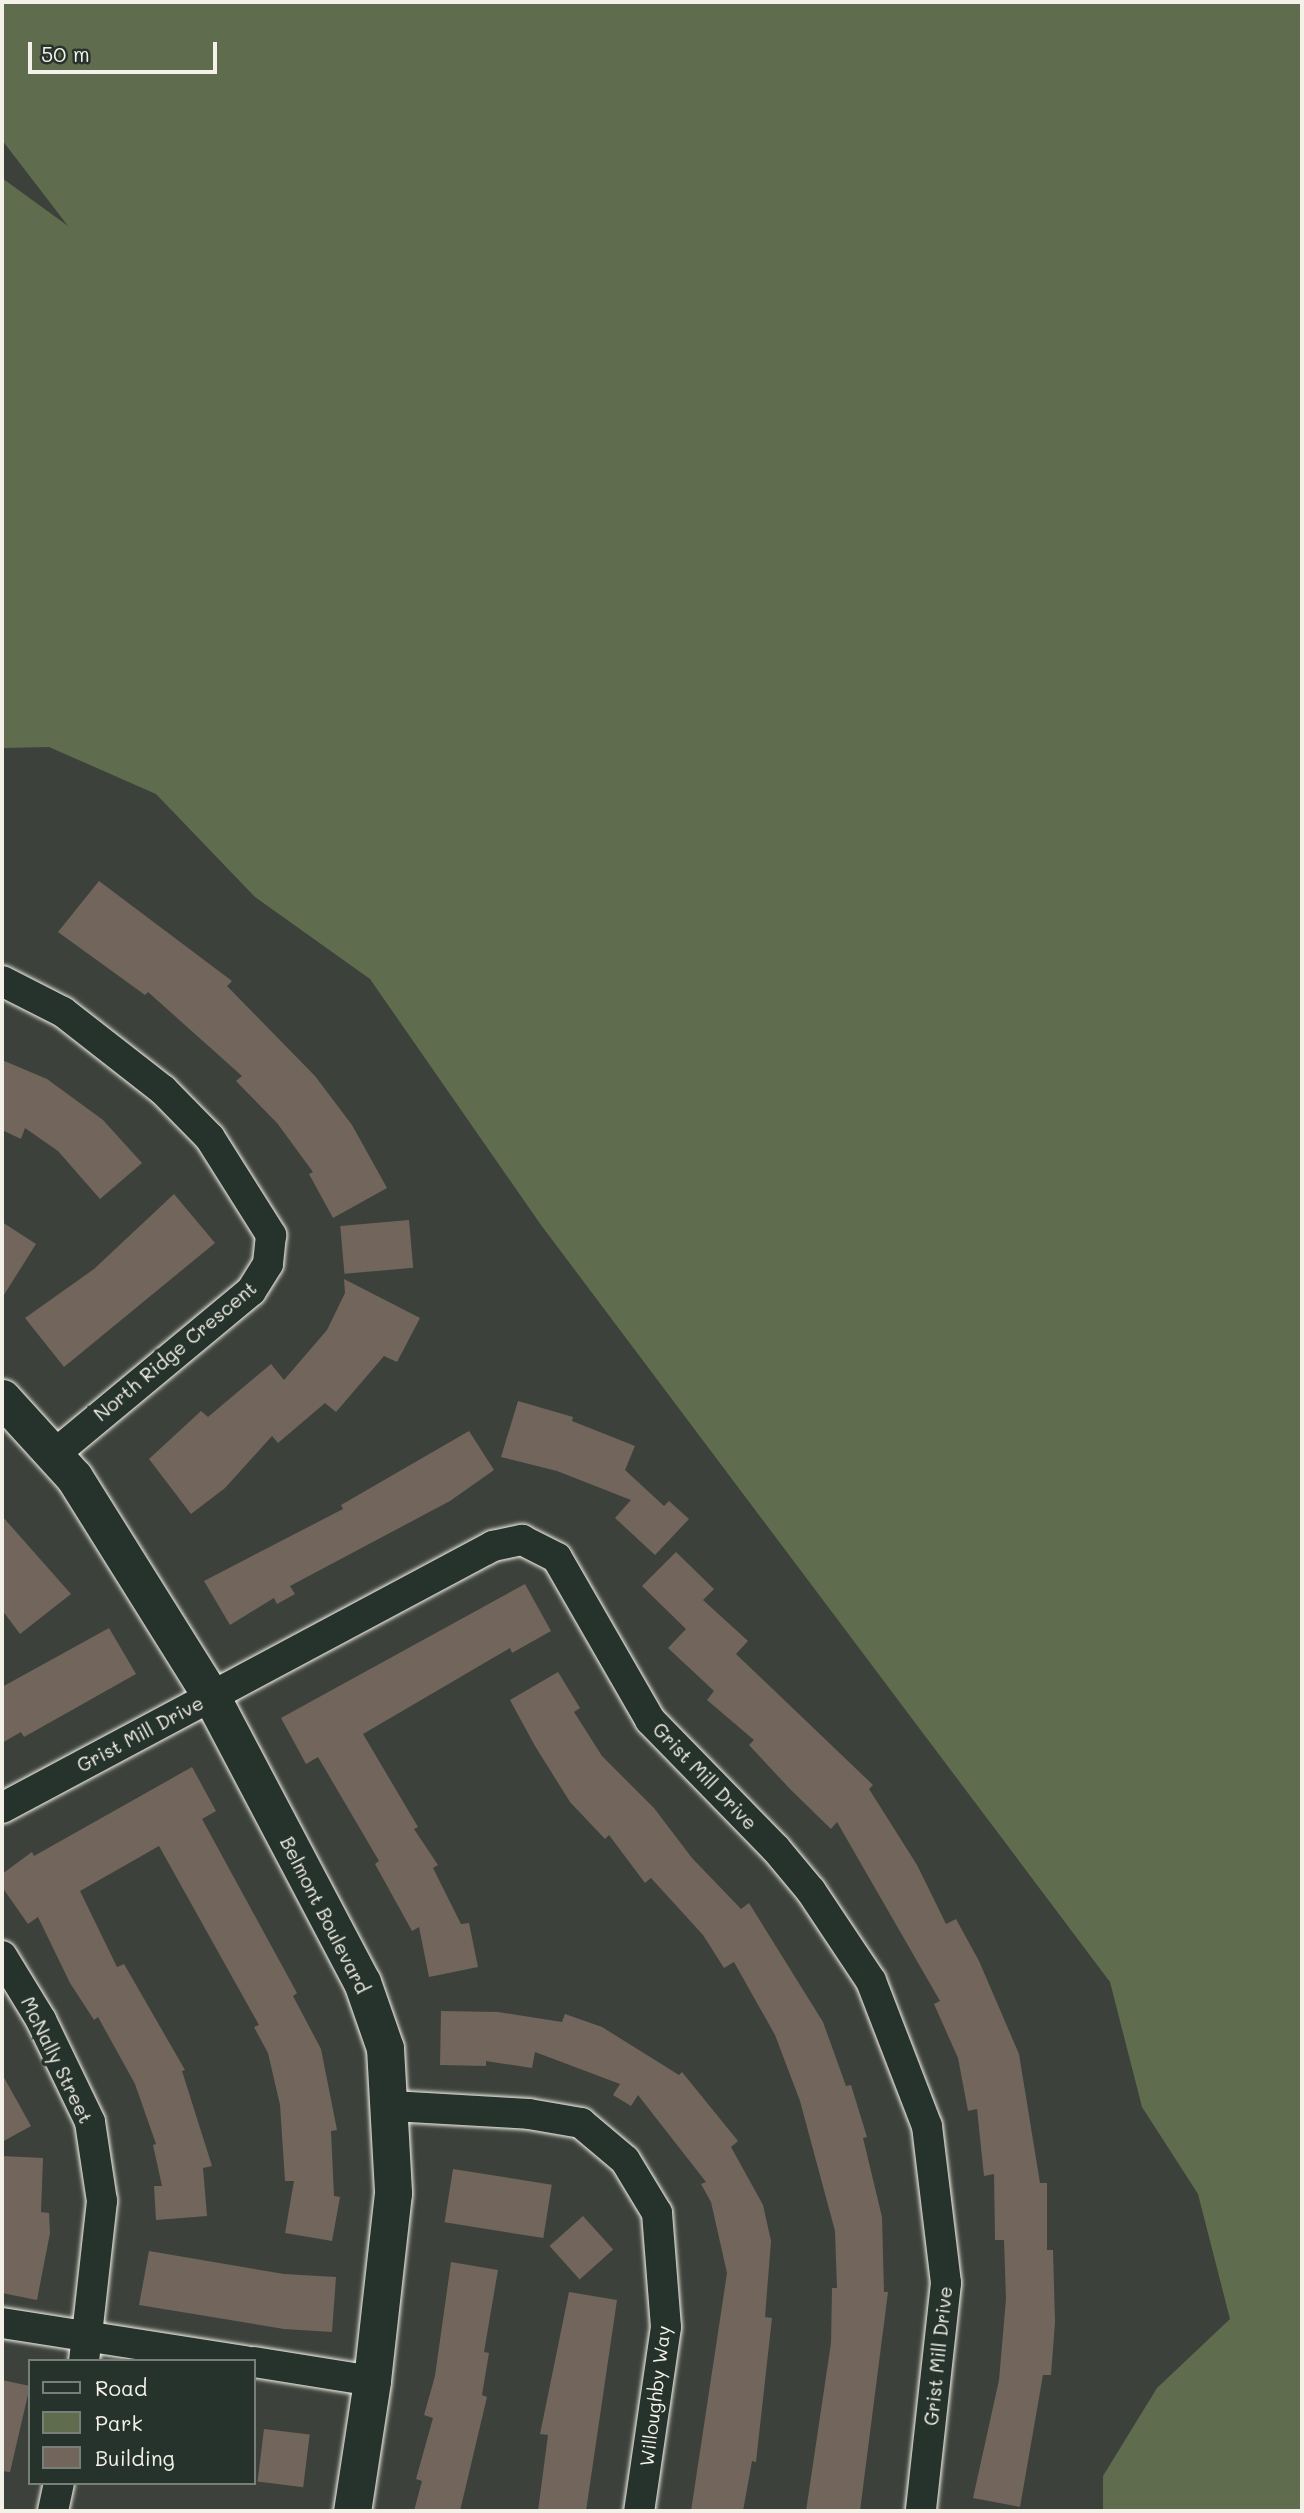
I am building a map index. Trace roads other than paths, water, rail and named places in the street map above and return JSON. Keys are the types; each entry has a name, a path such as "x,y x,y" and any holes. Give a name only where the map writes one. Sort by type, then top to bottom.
{"street":[{"name":"North Ridge Crescent","path":"2,981 63,1012 163,1090 210,1138 271,1236 268,1264 251,1291 56,1453"},
{"name":"Belmont Boulevard","path":"2,1398 56,1453 94,1506 211,1696 362,1982 385,2048 392,2106 393,2193 372,2381 352,2511"},
{"name":"Grist Mill Drive","path":"2,1808 493,1546 522,1540 557,1558 650,1720 776,1849 811,1891 871,1981 927,2126 946,2283 921,2511"},
{"name":"McNally Street","path":"2,1956 41,2020 90,2122 102,2201 87,2348"},
{"name":"Willoughby Way","path":"392,2106 529,2114 581,2123 625,2160 657,2213 666,2327 639,2511"},
{"path":"2,2323 87,2348 222,2359"},
{"path":"256,2362 372,2381"},
{"path":"53,2511 59,2485"}]}
